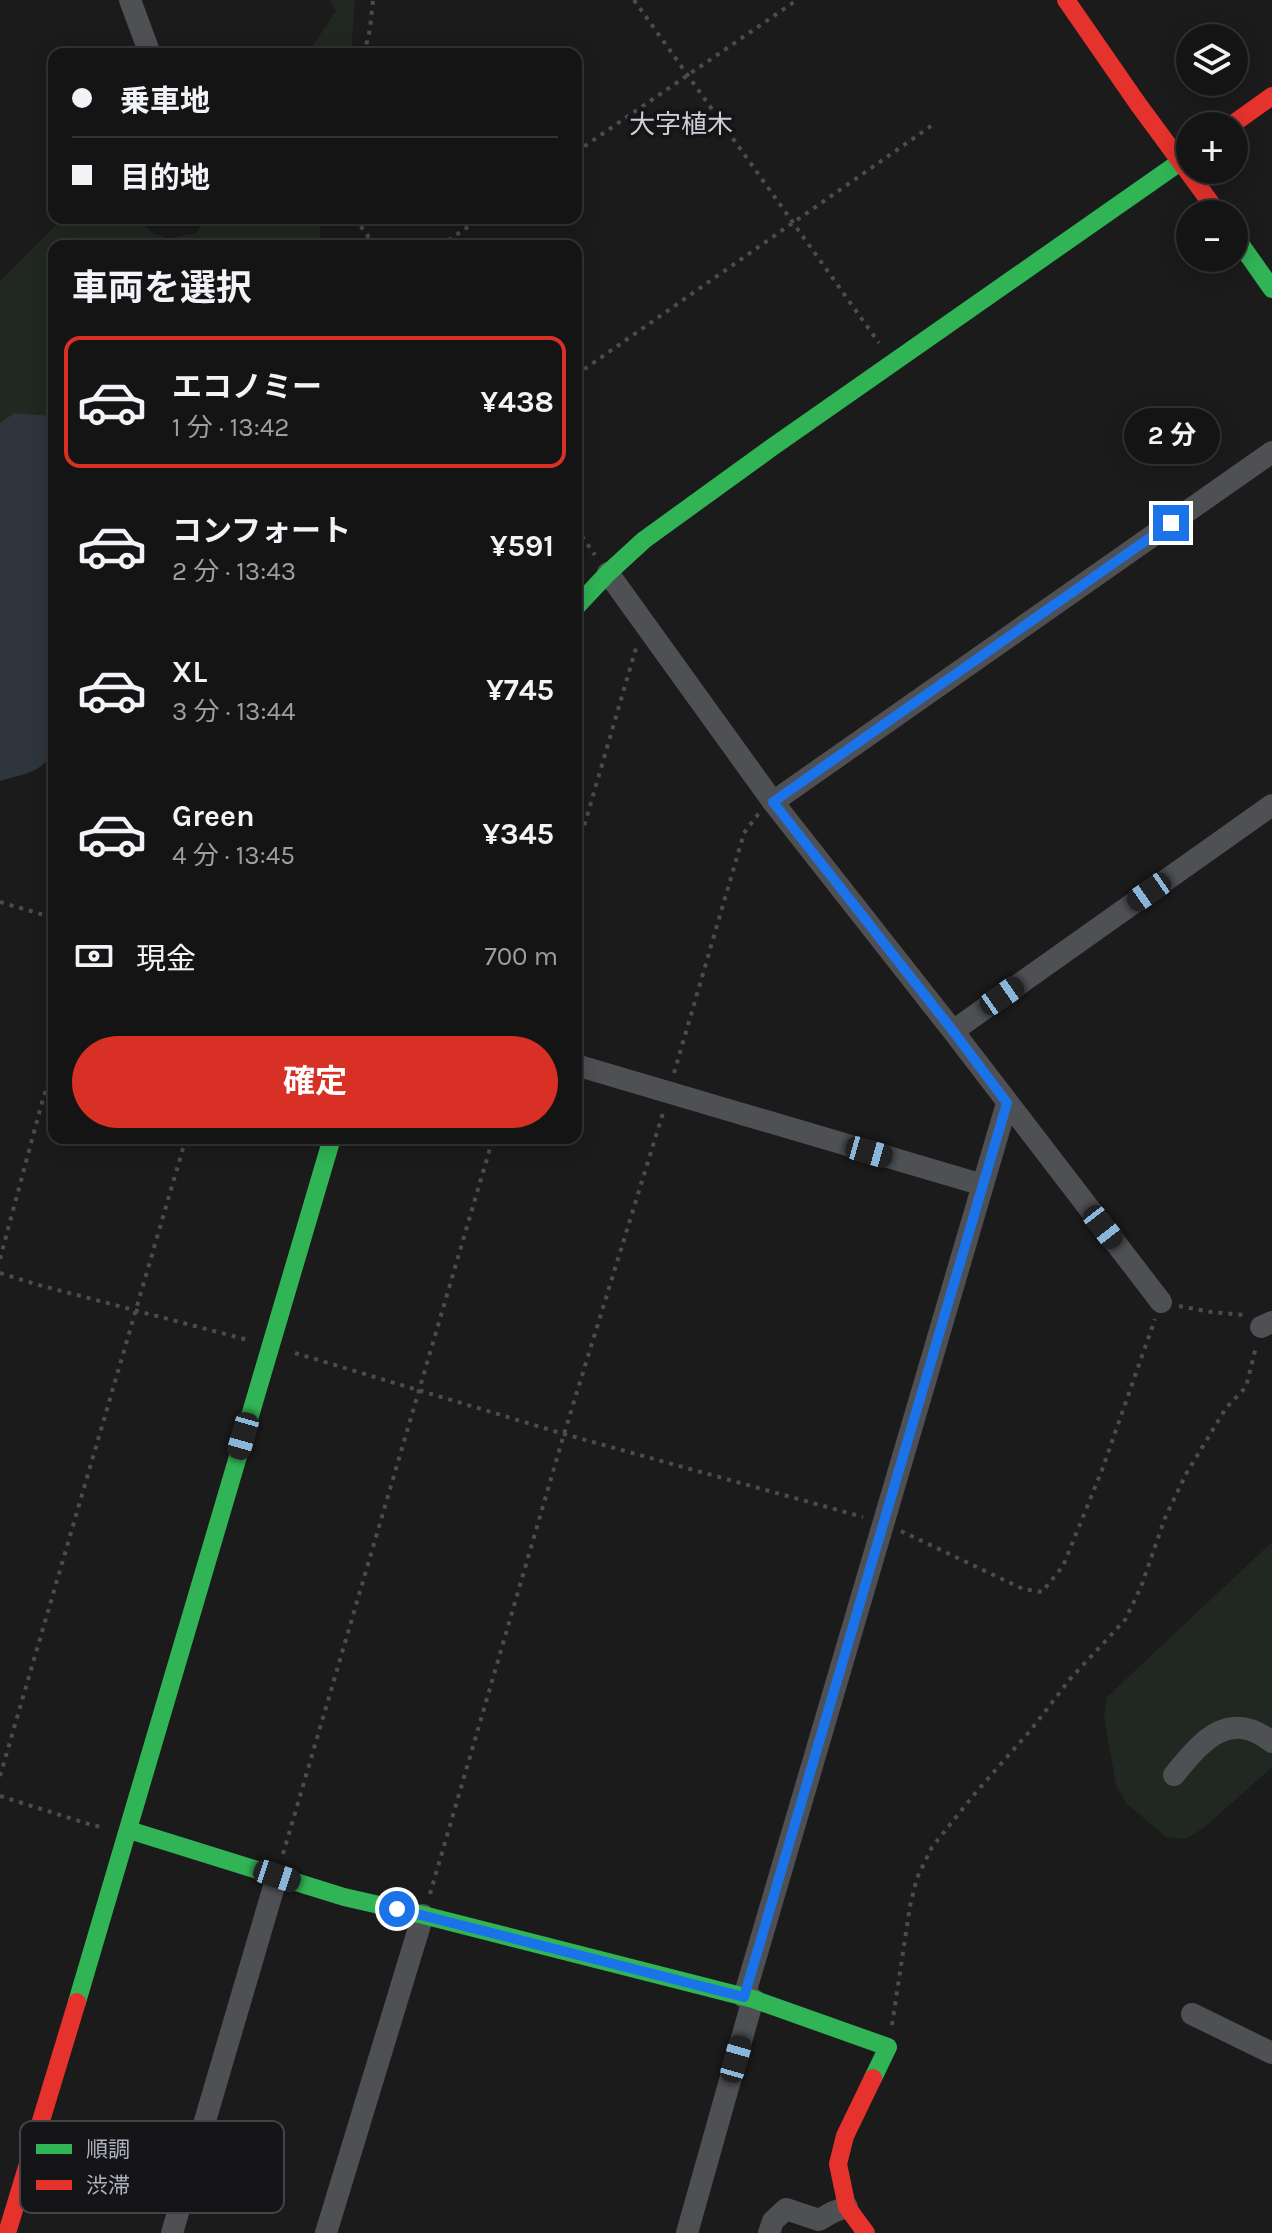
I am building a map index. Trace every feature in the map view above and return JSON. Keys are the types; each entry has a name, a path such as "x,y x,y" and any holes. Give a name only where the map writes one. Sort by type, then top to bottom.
{"street":[{"path":"130,0 148,48"},
{"path":"1066,0 1138,104 1176,148"},
{"path":"1248,113 1272,96"},
{"path":"582,601 656,531 1176,164"},
{"path":"1248,255 1272,289"},
{"path":"773,802 1272,452"},
{"path":"608,573 773,802 1161,1302"},
{"path":"953,1031 1272,805"},
{"path":"582,1067 983,1185"},
{"path":"687,2233 748,1998 1007,1103"},
{"path":"38,2121 129,1830 330,1144"},
{"path":"1174,1775 1198,1745 1218,1733 1236,1727 1258,1732 1272,1742"},
{"path":"129,1830 344,1897 748,1998 888,2047 845,2136 838,2164 847,2207 866,2233"},
{"path":"205,2121 277,1876"},
{"path":"326,2233 423,1915"},
{"path":"1192,2014 1272,2053"},
{"path":"3,2232 20,2178"},
{"path":"769,2233 773,2221 786,2209 819,2220 847,2207"},
{"path":"172,2233 178,2213"}],"path":[{"path":"365,48 373,0"},
{"path":"634,0 893,362"},
{"path":"582,148 797,0"},
{"path":"582,371 931,126"},
{"path":"449,240 472,224"},
{"path":"582,834 644,623"},
{"path":"423,1915 744,833 760,812 773,802"},
{"path":"0,911 2,903 48,916"},
{"path":"0,1259 48,1083"},
{"path":"0,1776 184,1144"},
{"path":"277,1876 491,1144"},
{"path":"0,1273 269,1345 564,1434 885,1523 1023,1589 1042,1592 1063,1566 1080,1525 1161,1302 1211,1312 1244,1314 1267,1324 1246,1387 1226,1408 1186,1474 1165,1518 1141,1587 1125,1620 1070,1679 932,1847 917,1878 910,1906 888,2047"},
{"path":"0,1796 95,1826 129,1830"}],"shaded area":[{"path":"329,0 355,0 351,48 311,48 336,11"},
{"path":"57,224 142,224 168,239 196,233 203,224 320,224 320,240 48,240 48,416 14,413 0,423 0,281"},
{"path":"14,413 48,416 48,759 38,768 0,781 0,423"},
{"path":"1272,1542 1272,1767 1205,1827 1186,1839 1166,1837 1126,1803 1116,1785 1104,1716 1107,1697"}],"traffic: fast":[{"path":"582,601 644,540 1176,165"},
{"path":"1248,255 1272,289"},
{"path":"77,2002 330,1144"},
{"path":"129,1830 344,1897 753,1999 888,2047 873,2078"}],"traffic: jam":[{"path":"1066,0 1209,200"},
{"path":"1248,113 1272,96"},
{"path":"41,2121 77,2002"},
{"path":"866,2233 847,2207 838,2164 845,2136 873,2078"},
{"path":"7,2233 20,2190"}],"district":[{"name":"大字植木","path":"681,124"}],"route":[{"path":"397,1909 744,1997 1007,1103 773,802 1171,523"}]}
